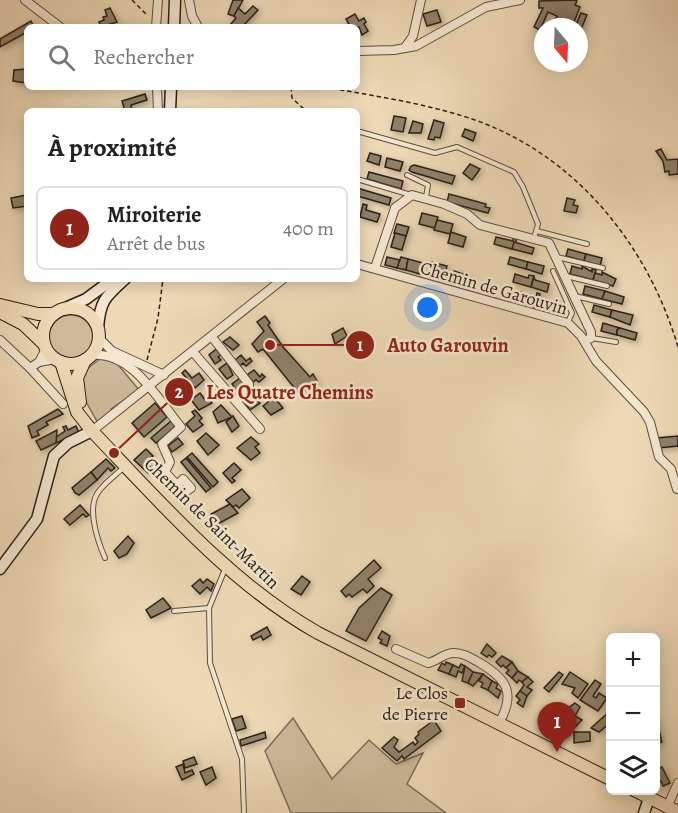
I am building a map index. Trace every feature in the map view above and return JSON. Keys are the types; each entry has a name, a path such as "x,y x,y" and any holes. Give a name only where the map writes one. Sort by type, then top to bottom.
{"main road":[{"path":"0,305 38,314 81,309 95,320 99,333 88,358 79,369 77,388 91,428"},
{"path":"45,346 44,327 58,311"},
{"path":"0,312 23,324 58,361 77,412 91,428"},
{"path":"58,361 69,364 88,358"},
{"name":"Chemin de Saint-Martin","path":"91,428 125,465 227,565 291,618 606,777"},
{"path":"643,795 672,809"}],"street":[{"path":"25,0 56,24"},
{"path":"156,24 158,0"},
{"path":"174,24 175,0"},
{"path":"189,0 197,24"},
{"path":"406,46 413,36 421,0"},
{"path":"360,51 394,50 416,46 486,7 520,0"},
{"path":"157,90 158,108"},
{"path":"170,108 171,90"},
{"path":"375,268 395,207 412,195 426,197 466,214 480,225 535,235 549,243 591,332 587,340"},
{"name":"Chemin de Garouvin","path":"360,265 568,323 587,340 596,361 644,412 650,422 659,457 670,469 677,489"},
{"path":"58,311 86,299 109,282"},
{"path":"122,282 105,298 100,307 99,333 112,351 164,375"},
{"path":"0,569 37,519 54,456 68,443 164,375 279,282"},
{"path":"212,337 249,384 249,391 236,401"},
{"path":"0,339 63,404"},
{"path":"30,369 39,362 45,346"},
{"path":"193,352 260,429"},
{"path":"88,358 111,356 131,366 181,428 162,444 170,462 165,472 177,485"},
{"path":"39,362 58,361"},
{"path":"396,649 428,663 448,653 464,654 499,674 506,689 508,703 499,723"},
{"path":"672,809 678,783"},
{"path":"644,813 649,798"}],"lane":[{"path":"360,132 435,153 457,147 514,172 538,224 535,235 587,244"},
{"path":"407,175 428,184 426,197"},
{"path":"360,180 412,195"},
{"path":"556,257 603,268"},
{"path":"553,271 572,313 568,323"},
{"path":"565,276 607,286"},
{"path":"574,296 609,304"},
{"path":"587,340 616,342"},
{"path":"105,558 93,505 96,494 125,465"},
{"path":"227,565 209,608 210,663 242,759 244,813"},
{"path":"174,611 209,608"}],"path":[{"path":"132,0 154,24"},
{"path":"291,90 292,98 303,108"},
{"path":"342,90 404,101 473,119 513,137 549,159 581,186 632,244 655,284 678,346"},
{"path":"146,367 158,318 163,282"}],"shaded area":[{"path":"71,315 87,321 93,337 87,353 71,359 55,353 49,337 55,321"},
{"path":"101,358 115,361 139,390 111,409 112,412 98,423 85,400 82,373"},
{"path":"293,718 332,779 369,740 396,764 423,753 407,784 446,813 291,813 265,751"}],"building":[{"path":"233,0 243,0 234,16 228,14"},
{"path":"575,0 577,1 575,5 580,7 576,18 556,18 557,16 548,12 545,18 538,18 543,8 539,8 539,1"},
{"path":"253,6 258,10 245,24 231,24 236,18 234,16 238,8 245,14"},
{"path":"110,8 117,22 100,24 99,22 104,20 103,17 107,16 105,10"},
{"path":"437,10 441,22 427,26 423,14"},
{"path":"581,13 587,15 586,18 579,18"},
{"path":"355,14 359,21 364,18 368,31 362,35 360,24 349,24 346,19"},
{"path":"24,25 24,34 0,47 0,39"},
{"path":"24,69 24,83 13,81 14,70"},
{"path":"145,94 147,100 131,105 132,108 124,108 122,101"},
{"path":"394,116 406,118 403,132 391,130"},
{"path":"434,120 444,123 440,138 435,137 434,140 428,139"},
{"path":"413,121 423,124 421,133 409,133"},
{"path":"465,129 476,133 473,141 462,136"},
{"path":"661,149 667,160 678,159 678,174 669,175 669,171 665,172 663,161 656,151"},
{"path":"370,153 381,156 379,165 367,161"},
{"path":"387,158 403,162 400,171 385,167"},
{"path":"470,164 480,169 472,180 463,173"},
{"path":"414,165 455,176 452,184 412,172 409,170"},
{"path":"369,172 403,181 401,189 367,179"},
{"path":"360,189 391,198 389,205 360,197"},
{"path":"449,194 486,204 485,207 490,208 488,213 447,202"},
{"path":"24,196 24,206 13,208 11,198"},
{"path":"567,198 575,200 573,205 578,206 576,213 564,211"},
{"path":"363,204 367,205 366,210 380,214 377,222 360,217"},
{"path":"422,213 438,217 435,228 419,224"},
{"path":"437,220 453,224 450,234 434,230"},
{"path":"397,224 409,227 406,236 394,233"},
{"path":"451,232 466,237 463,247 448,243"},
{"path":"395,233 406,236 402,250 391,247"},
{"path":"496,237 513,241 513,238 517,239 512,249 494,244"},
{"path":"514,242 534,248 532,254 512,249"},
{"path":"568,249 586,254 584,261 566,256"},
{"path":"586,254 602,258 600,266 584,261"},
{"path":"387,257 400,260 397,268 385,265"},
{"path":"401,257 408,259 406,270 397,268"},
{"path":"510,257 528,262 526,269 508,264"},
{"path":"408,259 423,263 420,274 406,270"},
{"path":"432,262 439,264 436,276 428,274"},
{"path":"528,262 544,266 542,274 526,269"},
{"path":"439,264 447,266 444,278 436,276"},
{"path":"572,266 582,269 582,266 592,272 592,269 596,270 593,280 570,274"},
{"path":"454,271 469,276 465,287 450,283"},
{"path":"602,272 616,279 613,286 593,280 595,273 602,275"},
{"path":"515,274 528,278 529,275 534,276 531,287 513,282"},
{"path":"534,277 535,280 549,284 547,292 531,287"},
{"path":"585,286 605,291 602,299 583,294"},
{"path":"517,291 536,297 537,293 540,294 538,305 534,308 535,304 515,299"},
{"path":"605,291 624,297 622,304 602,299"},
{"path":"538,297 561,304 560,310 539,306 538,309 535,308 538,304"},
{"path":"594,305 612,310 610,317 592,312"},
{"path":"612,310 633,315 630,325 610,317"},
{"path":"265,316 270,323 268,325 283,347 310,377 313,374 317,381 300,395 263,349 258,352 252,344 264,331 257,322"},
{"path":"603,323 620,328 617,330 617,335 601,331"},
{"path":"343,328 347,336 335,344 332,334"},
{"path":"620,328 637,333 635,340 617,335 617,330"},
{"path":"230,337 239,345 233,350 223,342"},
{"path":"216,349 221,355 218,357 221,360 215,364 209,355"},
{"path":"241,355 246,361 250,358 252,361 246,366 243,363 240,366 235,360"},
{"path":"227,363 233,375 227,379 219,369"},
{"path":"185,370 192,378 199,373 204,380 195,388 182,373"},
{"path":"254,370 260,377 262,374 265,377 259,382 256,380 253,382 247,375"},
{"path":"180,378 188,387 185,389 188,392 181,397 169,383 172,381 174,383"},
{"path":"240,378 245,384 242,387 244,390 239,394 232,384"},
{"path":"176,390 182,398 174,406 167,398"},
{"path":"200,393 206,401 209,398 212,403 199,410 191,400"},
{"path":"255,397 260,403 250,410 245,403"},
{"path":"274,397 283,408 271,415 263,406"},
{"path":"155,403 167,417 144,437 132,423"},
{"path":"221,405 232,417 218,423 213,412"},
{"path":"58,409 63,414 46,422 48,425 37,431 39,435 32,438 28,426"},
{"path":"195,410 202,418 199,421 203,425 193,432 186,424 195,416 192,412"},
{"path":"233,416 239,426 232,432 226,422"},
{"path":"171,421 176,426 156,443 151,438"},
{"path":"66,426 68,430 76,426 79,433 56,443 55,438 65,431 63,427"},
{"path":"57,430 56,443 41,450 36,441"},
{"path":"206,433 219,445 208,455 197,441"},
{"path":"678,436 678,446 658,448 656,438"},
{"path":"251,437 259,444 255,447 260,453 251,460 237,448"},
{"path":"178,438 183,444 172,452 168,446"},
{"path":"146,449 153,456 146,462 152,469 148,473 134,460"},
{"path":"192,453 218,482 213,487 187,457"},
{"path":"186,458 211,488 206,492 181,462"},
{"path":"106,459 115,468 111,471 108,468 97,480 91,472"},
{"path":"234,463 241,470 232,478 235,481 232,483 223,473"},
{"path":"91,472 97,480 79,495 75,493 72,488"},
{"path":"242,489 250,498 239,508 236,505 233,507 226,500"},
{"path":"230,504 238,513 216,525 211,514"},
{"path":"80,505 89,515 86,517 83,514 70,525 64,519"},
{"path":"128,536 134,543 127,554 119,558 114,551"},
{"path":"374,560 381,568 368,579 374,586 367,593 363,589 352,597 349,594 346,597 341,591"},
{"path":"302,576 310,582 301,595 291,589"},
{"path":"200,579 203,583 207,579 214,584 211,591 207,587 200,594 192,586"},
{"path":"381,588 392,595 366,641 346,631 359,608"},
{"path":"163,598 171,608 151,618 146,610"},
{"path":"267,627 271,635 263,640 261,636 253,640 251,636"},
{"path":"382,631 390,636 387,646 380,643 382,640 378,638"},
{"path":"487,644 496,653 492,657 481,653"},
{"path":"502,656 512,662 506,668 496,662"},
{"path":"446,662 453,665 449,674 438,670 442,663 445,665"},
{"path":"512,662 518,671 512,678 506,673 509,670 506,668"},
{"path":"461,664 465,666 462,673 458,671 456,677 449,674 453,665 459,668"},
{"path":"465,666 473,672 468,683 462,681"},
{"path":"518,671 528,677 517,683 512,678"},
{"path":"473,672 483,674 473,686 468,683"},
{"path":"559,672 563,675 549,692 544,688"},
{"path":"570,672 588,684 578,698 572,693 575,688 562,684"},
{"path":"483,674 492,681 488,690 481,687 483,683 479,681"},
{"path":"528,677 533,682 527,687 532,690 527,696 520,691 524,685 522,682"},
{"path":"595,680 601,684 593,696 596,698 599,693 606,699 598,711 580,700"},
{"path":"492,681 498,684 496,688 501,691 498,698 488,690"},
{"path":"520,691 527,696 523,707 517,703 520,700 516,696"},
{"path":"575,703 580,707 575,716 582,720 575,727 569,723 572,719 557,709 561,704 568,708"},
{"path":"606,715 606,726 599,732 591,728"},
{"path":"242,716 246,728 236,731 232,719"},
{"path":"564,719 570,723 566,729 570,731 564,738 549,729 555,720 561,724"},
{"path":"434,720 441,731 404,759 402,756 397,761 382,748 394,737 398,740 394,747 399,752 413,742 415,745 418,742 415,738 418,732"},
{"path":"265,732 266,738 241,746 240,740"},
{"path":"574,732 590,732 590,741 574,743"},
{"path":"194,757 197,764 185,768 183,761"},
{"path":"183,764 185,773 192,770 194,774 182,780 176,767"},
{"path":"212,767 216,778 206,785 200,772"},
{"path":"662,767 670,783 663,786 660,782 660,768"}],"place":[{"name":"Auto Garouvin","path":"270,345"},
{"name":"Les Quatre Chemins","path":"114,453"},
{"name":"Le Clos de Pierre","path":"460,703"},
{"name":"Miroiterie","path":"557,752"}]}
